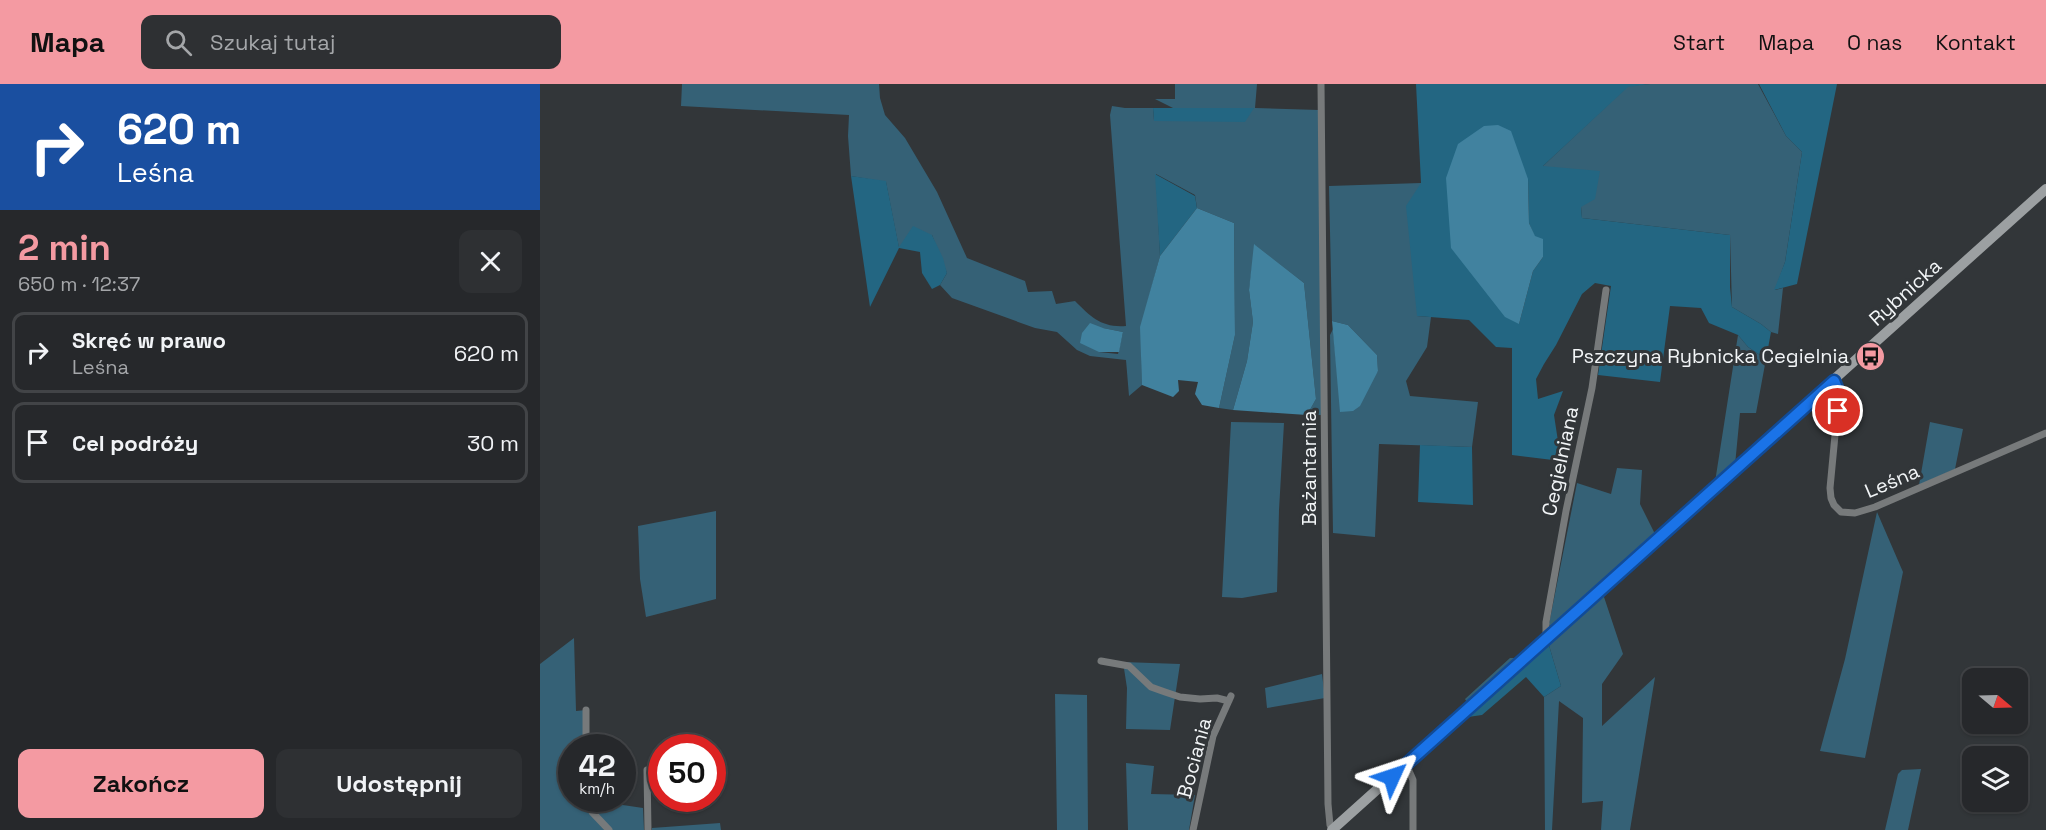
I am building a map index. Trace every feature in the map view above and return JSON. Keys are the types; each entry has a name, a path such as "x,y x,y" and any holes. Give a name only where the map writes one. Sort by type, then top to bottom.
{"main road":[{"name":"Rybnicka","path":"1333,830 2046,189"}],"street":[{"name":"Bażantarnia","path":"1322,84 1328,804 1330,825 1333,830"},
{"name":"Cegielniana","path":"1546,639 1546,622 1566,511 1593,388 1606,290"},
{"name":"Leśna","path":"1834,381 1839,393 1830,488 1834,505 1841,512 1855,513 1875,507 2046,433"},
{"name":"Bociania","path":"1101,661 1129,666 1151,687 1165,693 1200,699 1230,698 1213,736 1193,830"},
{"path":"586,710 586,734"},
{"path":"1406,764 1413,780 1413,830"},
{"path":"647,770 648,830"},
{"path":"592,812 609,830"}],"shaded area":[{"path":"682,84 879,84 885,115 905,138 937,192 967,258 1025,281 1028,292 1052,291 1056,304 1075,301 1098,320 1118,326 1126,326 1110,115 1112,106 1153,108 1154,120 1254,108 1173,108 1155,99 1175,99 1175,84 1257,84 1255,108 1319,110 1322,415 1307,415 1316,399 1304,283 1255,245 1249,290 1253,322 1247,361 1233,410 1219,408 1235,335 1234,223 1197,208 1195,195 1156,174 1160,256 1141,327 1142,385 1129,396 1126,360 1090,356 1077,350 1057,332 1035,328 952,298 940,285 947,273 932,235 899,248 886,182 851,176 849,115 681,106","holes":["1103,328 1123,332 1118,354 1099,352"]},
{"path":"1416,84 1650,84 1628,87 1543,166 1600,171 1595,199 1581,207 1582,218 1730,235 1732,307 1771,332 1766,359 1748,347 1738,335 1709,323 1701,308 1670,306 1660,382 1598,375 1611,286 1595,283 1582,294 1536,379 1538,399 1563,391 1554,415 1561,461 1512,455 1512,348 1496,347 1469,320 1417,316 1406,206 1421,183","holes":["1528,179 1529,223 1543,257 1533,271 1519,324"]},
{"path":"1758,84 1786,136 1802,152 1785,262 1775,290 1783,288 1778,334 1771,332 1732,307 1730,235 1582,218 1581,207 1543,166 1628,86"},
{"path":"1759,84 1837,84 1797,284 1774,290 1785,262 1802,152 1786,136"},
{"path":"1153,108 1254,108 1245,122 1154,121"},
{"path":"1498,125 1511,131 1528,179 1529,223 1535,236 1543,239 1543,257 1533,271 1519,324 1505,317 1451,248 1446,178 1458,144 1484,126"},
{"path":"1155,174 1195,196 1197,208 1160,256"},
{"path":"851,176 886,181 899,247 913,226 932,235 947,273 940,285 932,289 922,273 920,252 899,248 870,307"},
{"path":"1421,183 1417,316 1431,317 1427,347 1406,381 1410,396 1478,402 1472,447 1379,444 1375,537 1333,533 1330,335 1333,329 1341,412 1378,371 1377,355 1348,325 1332,321 1329,186"},
{"path":"1197,208 1234,223 1235,335 1219,408 1202,405 1195,394 1198,382 1178,380 1179,391 1173,397 1142,385 1140,327 1160,256"},
{"path":"1254,244 1304,283 1316,399 1307,415 1233,410 1247,361 1253,322 1249,290"},
{"path":"1332,321 1348,325 1377,355 1378,371 1360,406 1353,411 1340,412"},
{"path":"1090,323 1123,332 1119,352 1099,352 1080,343 1082,333"},
{"path":"1738,335 1748,347 1766,359 1756,413 1740,413 1735,465 1715,482"},
{"path":"1231,422 1284,423 1277,592 1242,598 1222,597"},
{"path":"1930,422 1963,429 1955,469 1919,485"},
{"path":"1420,445 1472,447 1473,505 1418,502"},
{"path":"1617,468 1642,470 1640,504 1655,534 1552,628 1549,624 1577,483 1611,494"},
{"path":"716,511 716,599 646,617 640,579 638,526"},
{"path":"1877,512 1903,572 1865,758 1820,751 1845,659"},
{"path":"1603,594 1623,654 1602,684 1602,726 1655,677 1630,830 1601,830 1603,801 1582,803 1583,718 1559,701 1552,830 1545,830 1544,697 1561,686 1548,642"},
{"path":"574,638 576,711 586,710 587,734 558,734 558,812 636,812 636,807 643,808 644,830 540,830 540,664"},
{"path":"1548,642 1561,686 1544,697 1526,677 1482,715 1468,717"},
{"path":"1510,658 1519,658 1468,704 1465,699"},
{"path":"1123,662 1180,664 1170,730 1126,729 1127,688"},
{"path":"1322,674 1325,698 1267,708 1265,688"},
{"path":"1055,694 1087,695 1088,830 1057,830"},
{"path":"1126,763 1154,766 1151,794 1195,795 1189,830 1128,830"},
{"path":"1921,769 1908,830 1885,830 1898,774 1902,770"},
{"path":"720,823 721,830 652,830 652,828"}],"place":[{"name":"Pszczyna Rybnicka Cegielnia","path":"1870,356"}],"route":[{"path":"1392,777 1834,381 1839,393 1838,411"}]}
